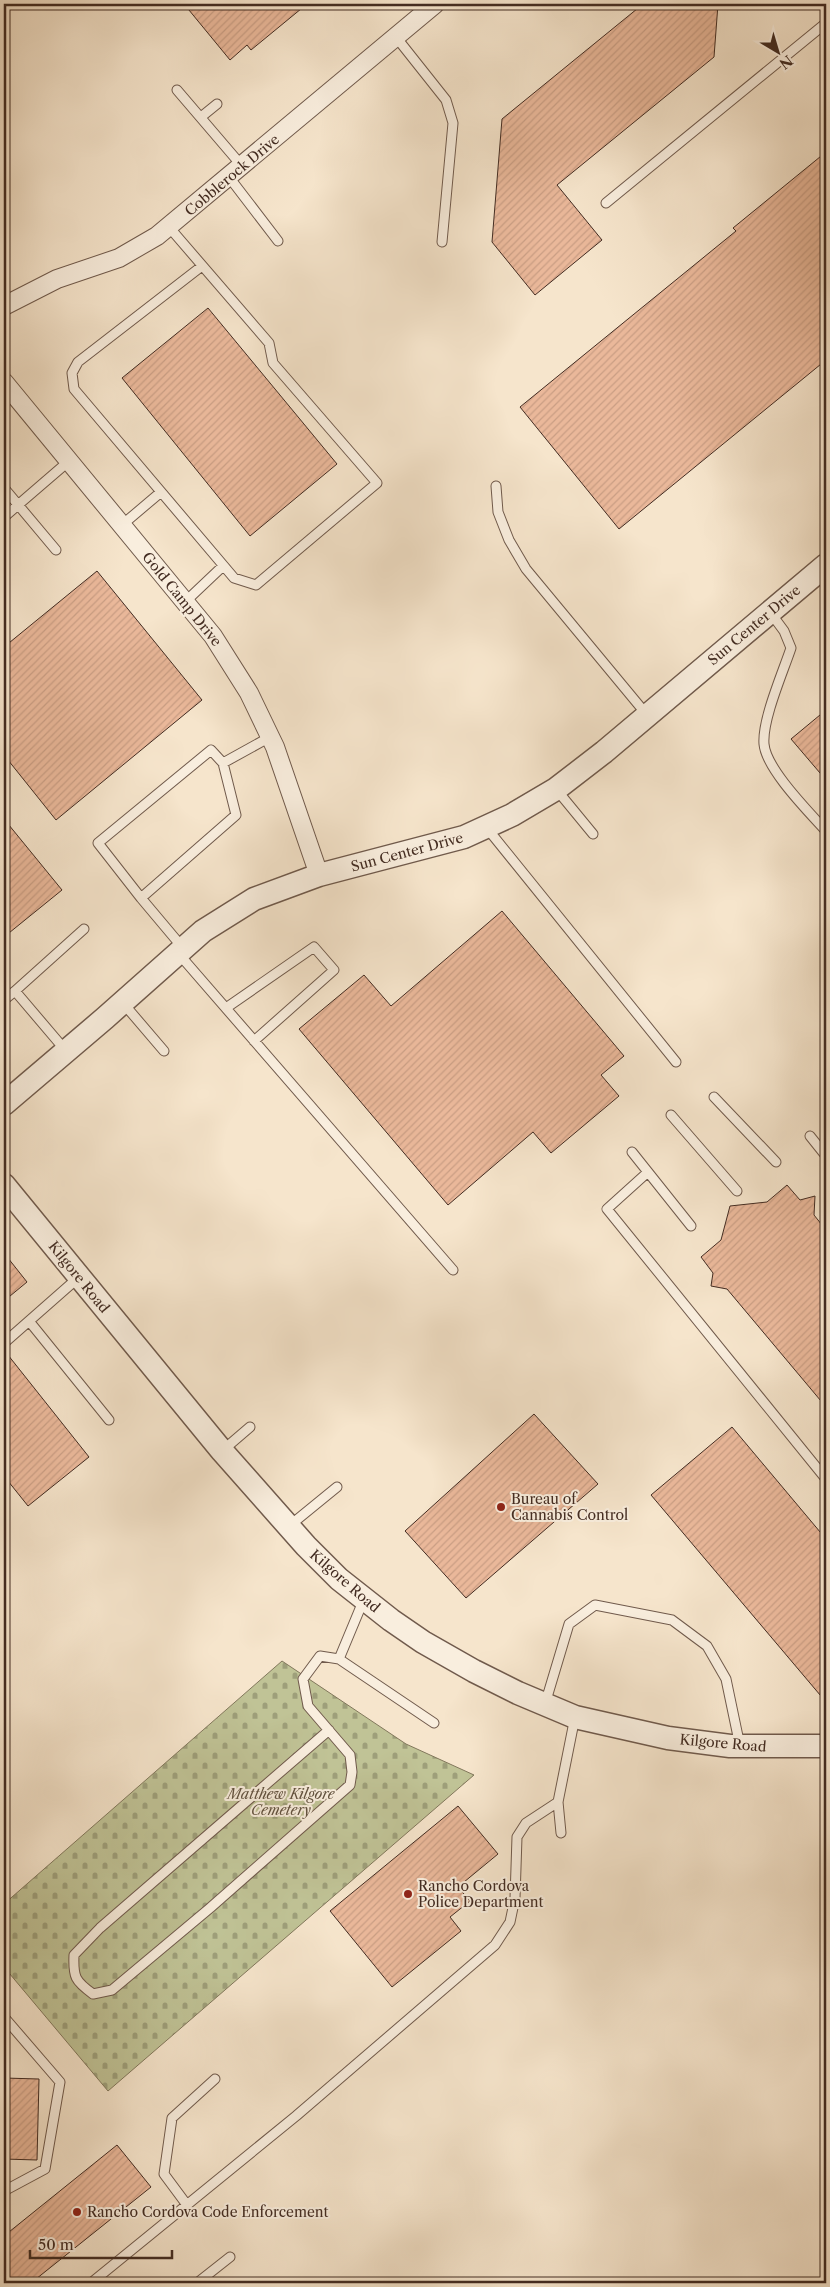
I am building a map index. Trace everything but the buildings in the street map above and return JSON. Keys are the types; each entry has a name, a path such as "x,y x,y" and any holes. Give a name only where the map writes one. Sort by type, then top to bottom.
{"street":[{"name":"Cobblerock Drive","path":"4,306 36,288 119,258 169,227 435,4"},
{"name":"Gold Camp Drive","path":"4,382 213,636 249,694 270,737 286,774 320,875"},
{"name":"Sun Center Drive","path":"4,1104 203,931 254,900 320,875 464,837 486,827 556,788 604,752 826,565"},
{"name":"Kilgore Road","path":"4,1185 222,1451 288,1527 339,1579 423,1642 483,1676 575,1718 668,1738 740,1746 826,1746"}],"lane":[{"path":"606,203 826,23"},
{"path":"396,37 446,100 453,123 442,242"},
{"path":"177,90 242,166"},
{"path":"201,117 217,104"},
{"path":"229,177 278,241"},
{"path":"169,227 269,343 273,363 377,483 256,585 234,578 74,390 72,373 78,362 202,266"},
{"path":"4,516 69,461"},
{"path":"496,486 498,512 509,540 526,569 647,715"},
{"path":"4,488 56,550"},
{"path":"122,525 161,492"},
{"path":"185,602 223,566"},
{"path":"770,612 784,631 791,648 766,724 764,744 768,762 826,831"},
{"path":"223,763 270,737"},
{"path":"141,898 236,815 223,763 211,750 98,843 226,1008 452,1270"},
{"path":"556,788 593,834"},
{"path":"486,827 676,1062"},
{"path":"4,1000 84,929"},
{"path":"226,1008 314,947 334,970 254,1041"},
{"path":"15,991 67,1051"},
{"path":"122,1003 164,1051"},
{"path":"714,1097 776,1162"},
{"path":"671,1115 737,1191"},
{"path":"810,1136 826,1156"},
{"path":"632,1152 691,1226"},
{"path":"648,1172 607,1209 826,1479"},
{"path":"4,1343 79,1277"},
{"path":"29,1321 108,1420"},
{"path":"222,1451 250,1427"},
{"path":"288,1527 337,1487"},
{"path":"339,1659 364,1599"},
{"path":"545,1705 569,1624 595,1605 672,1620 707,1646 726,1679 740,1746"},
{"path":"329,1730 100,1928 74,1954 73,1973 80,1984 93,1994 112,1990 210,1908 350,1785 352,1772 350,1755 329,1730 308,1706 302,1679 320,1656 339,1659 434,1723"},
{"path":"561,1832 558,1802 575,1718"},
{"path":"91,2283 302,2111 495,1945 510,1922 515,1898 517,1837 526,1823 558,1802"},
{"path":"4,2017 60,2082 45,2169 4,2192"},
{"path":"187,2205 164,2174 172,2118 215,2078"},
{"path":"197,2283 230,2257"}],"green space":[{"name":"Matthew Kilgore Cemetery","path":"282,1661 406,1744 474,1775 108,2091 4,1967 4,1904"}],"place":[{"name":"Bureau of Cannabis Control","path":"501,1507"},
{"name":"Rancho Cordova Police Department","path":"408,1894"},
{"name":"Rancho Cordova Code Enforcement","path":"77,2212"}]}
